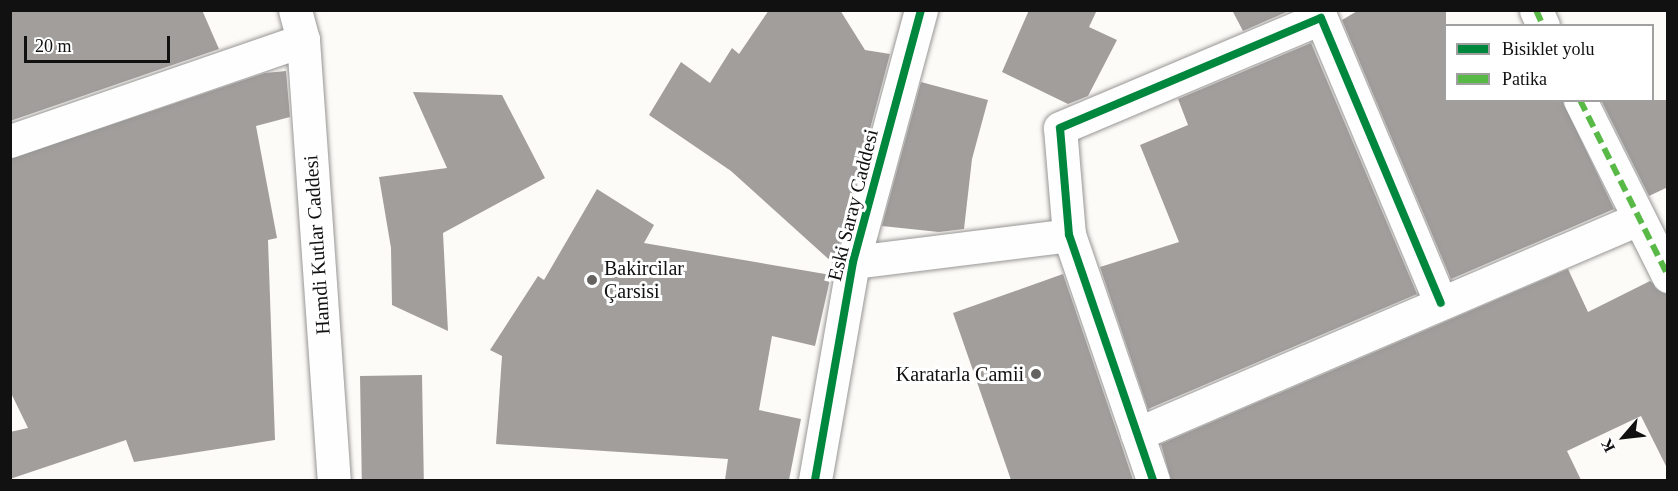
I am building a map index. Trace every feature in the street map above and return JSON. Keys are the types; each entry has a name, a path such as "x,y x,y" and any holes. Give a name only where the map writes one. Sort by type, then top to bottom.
{"street":[{"name":"Eski Saray Caddesi","path":"815,480 853,262 921,10"},
{"path":"1536,10 1543,24"},
{"path":"1153,480 1069,235 1060,128 1321,18 1441,303"},
{"path":"10,141 299,25"},
{"name":"Hamdi Kutlar Caddesi","path":"299,25 334,480"},
{"path":"1581,102 1668,276"},
{"path":"1137,434 1638,219"},
{"path":"853,262 1069,235"}],"building":[{"path":"10,10 202,10 219,49 10,121"},
{"path":"769,10 840,10 865,50 890,54 834,264 731,171 649,115 681,62 710,83 732,48 739,54"},
{"path":"1029,10 1097,10 1089,27 1117,40 1088,96 1068,104 1002,72"},
{"path":"1232,10 1291,10 1243,31"},
{"path":"1359,10 1446,10 1444,102 1563,102 1614,209 1451,279 1342,20"},
{"path":"1311,43 1417,294 1148,409 1100,267 1179,242 1140,145 1188,125 1178,99"},
{"path":"286,71 290,117 256,126 277,238 268,240 275,440 134,462 126,440 10,479 10,432 28,428 10,391 10,159 265,73"},
{"path":"921,82 988,100 972,159 964,229 939,232 882,226"},
{"path":"413,92 502,95 545,178 443,233 448,331 392,305 391,248 379,177 447,168"},
{"path":"1668,100 1668,187 1649,196 1602,102"},
{"path":"597,189 654,225 644,243 831,275 815,346 772,336 759,410 801,419 789,480 725,480 728,459 496,444 502,356 490,350 538,276 544,280"},
{"path":"1568,269 1588,312 1650,281 1668,295 1668,470 1641,416 1567,451 1581,480 1171,480 1161,444"},
{"name":"Karatarla Camii","path":"1063,274 1133,480 1011,480 953,313"},
{"path":"422,375 424,480 362,480 360,376"}],"marked path":[{"path":"1536,10 1542,24"},
{"path":"1581,102 1668,276"}],"cycle path":[{"path":"815,480 853,262 921,10"},
{"path":"1153,480 1069,235 1060,128 1321,18 1441,303"}],"place":[{"name":"Bakircilar Çarsisi","path":"592,280"},
{"name":"Karatarla Camii","path":"1036,374"}]}
